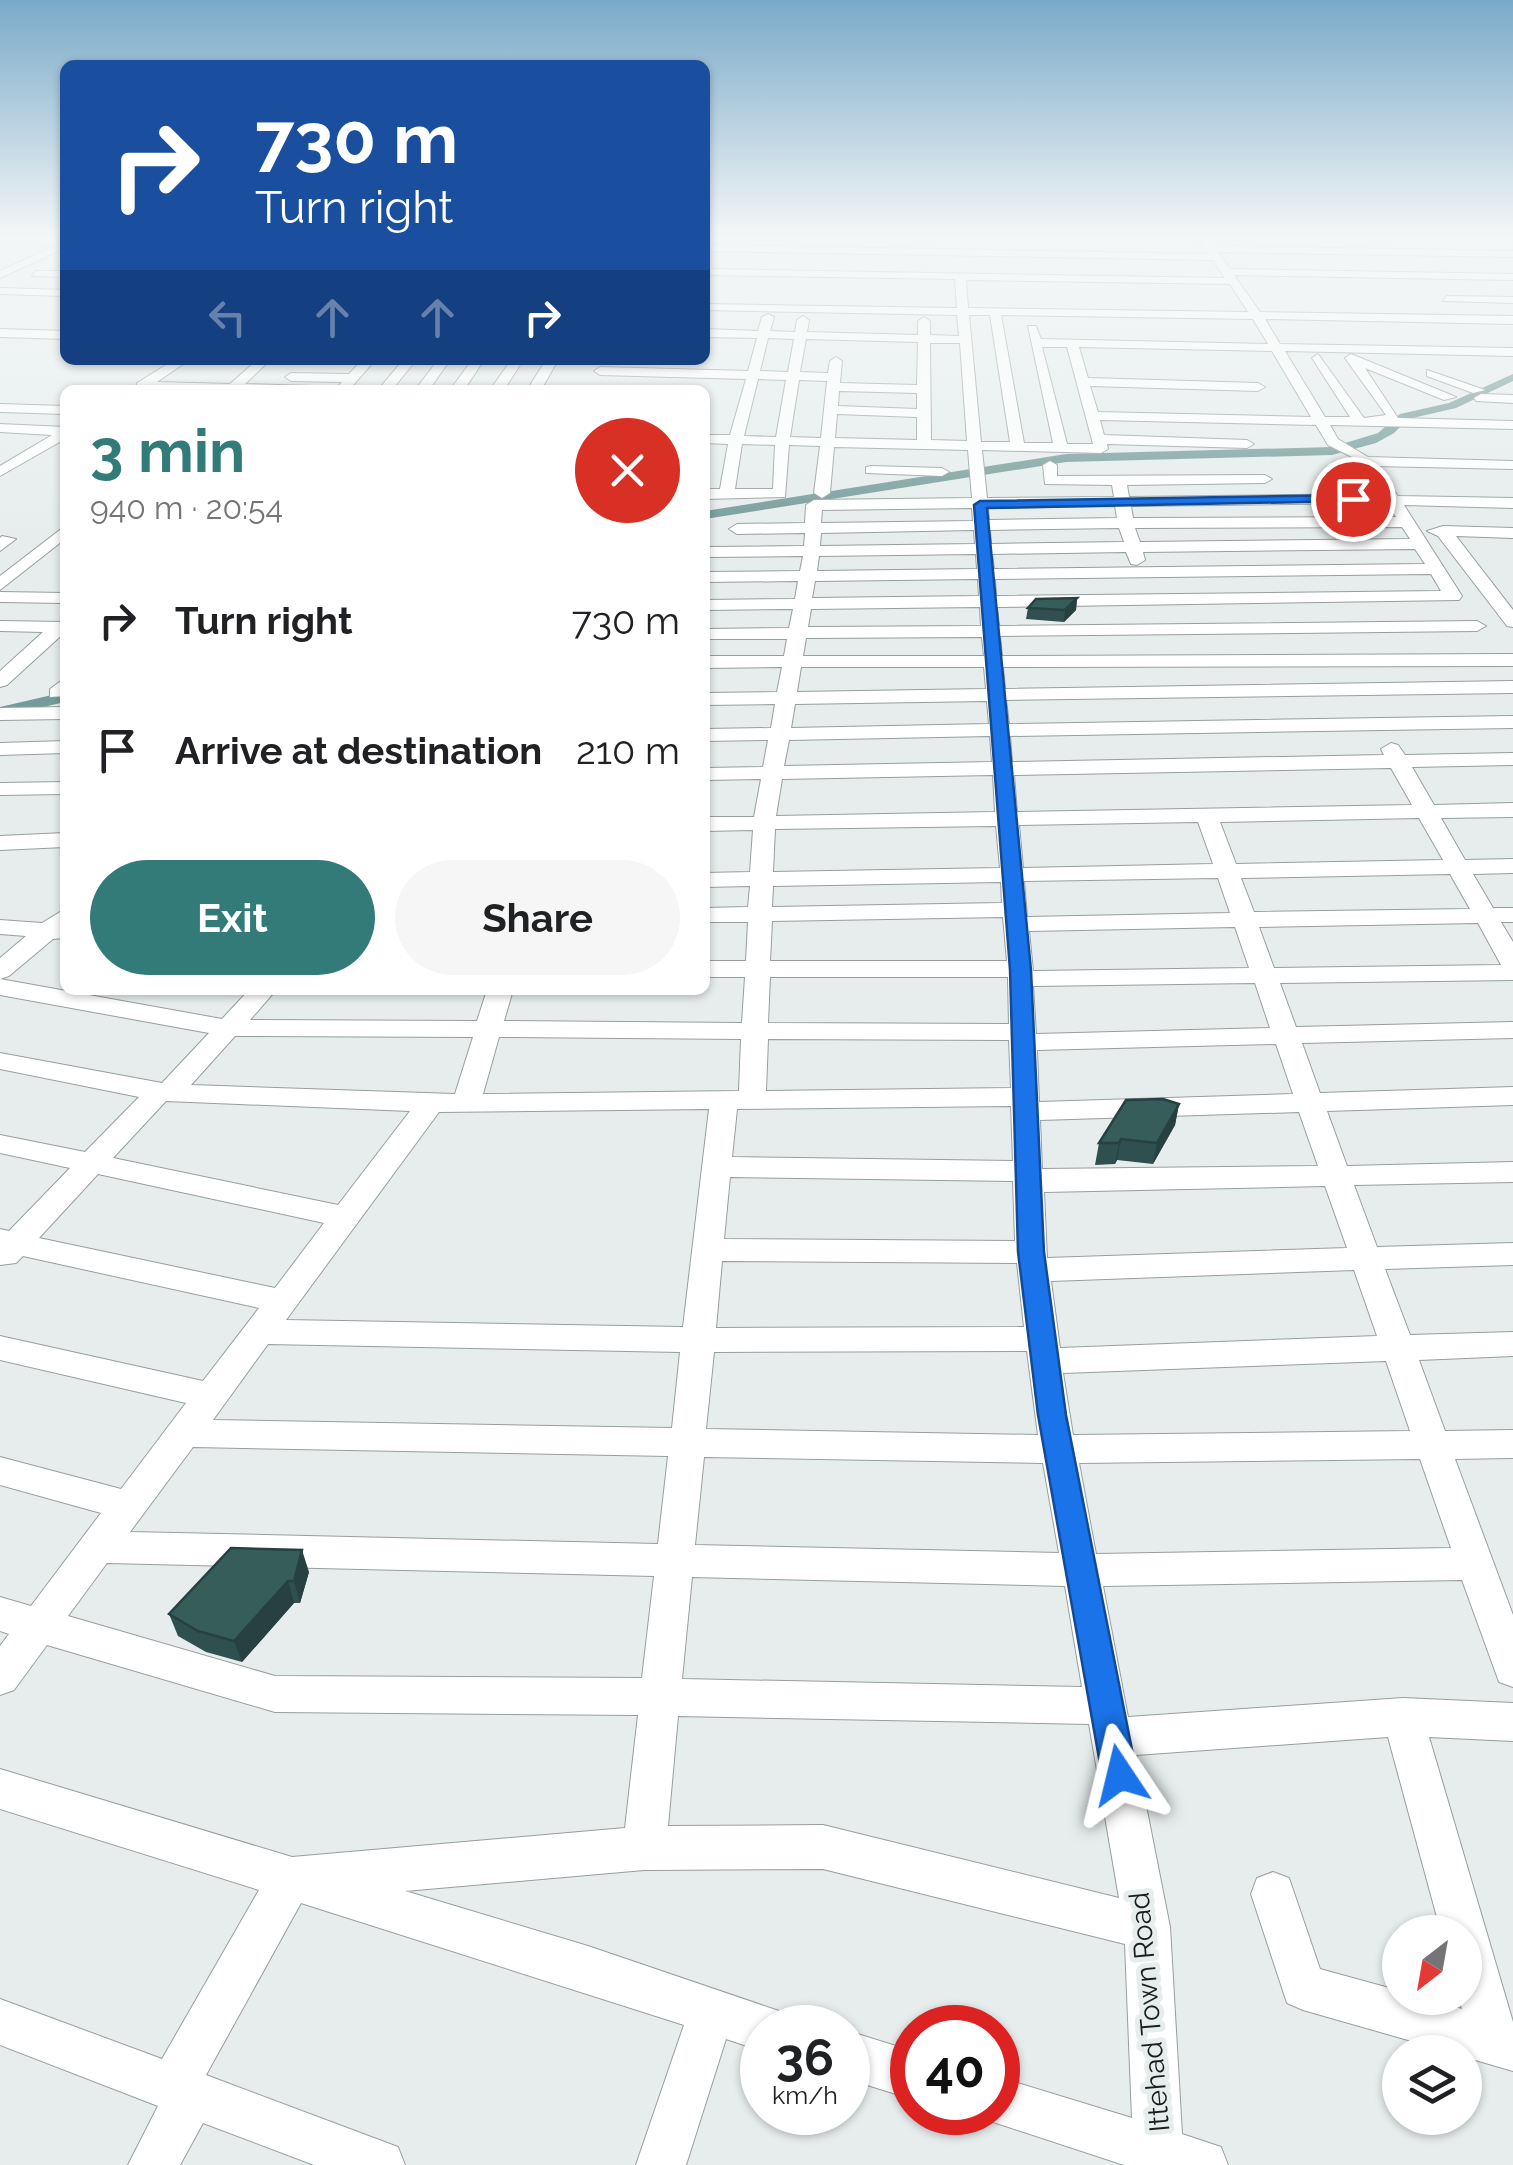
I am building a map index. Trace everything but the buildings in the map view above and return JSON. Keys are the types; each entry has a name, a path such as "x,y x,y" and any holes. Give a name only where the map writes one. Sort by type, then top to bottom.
{"street":[{"path":"710,356 764,335"},
{"path":"728,488 736,440 764,335"},
{"path":"765,335 966,340"},
{"path":"924,335 924,444 983,535 1154,627 1477,626 1453,596 1362,454"},
{"name":"Ittehad Town Road","path":"965,335 1021,974 1032,1260 1058,1449 1147,1927 1174,2160"},
{"path":"710,662 792,662 983,535 1019,454 999,335"},
{"path":"1038,335 1061,448"},
{"path":"1019,454 1061,448 1101,449 1072,344 1058,335"},
{"path":"1072,344 1112,335"},
{"path":"1160,335 1238,350"},
{"path":"1160,335 1238,350 1273,343 1464,335"},
{"path":"1245,335 1238,350 1238,424 1351,658 1375,724 1430,812 1513,964"},
{"path":"1267,335 1333,442 1413,482 1501,486"},
{"path":"710,493 779,482 782,441 801,336"},
{"path":"822,493 839,337"},
{"path":"710,342 718,354 753,375 794,376 831,399 925,407"},
{"path":"1273,343 1513,342"},
{"path":"1273,343 1513,352"},
{"path":"1273,343 1318,358 1513,361"},
{"path":"1238,350 1280,428"},
{"path":"707,385 718,354"},
{"path":"1318,358 1361,424"},
{"path":"1351,358 1449,396"},
{"path":"1351,358 1394,416 1389,423"},
{"path":"1391,359 1496,395"},
{"path":"1430,360 1496,395"},
{"path":"143,385 175,365"},
{"path":"236,385 258,365"},
{"path":"283,385 303,365"},
{"path":"328,365 362,368"},
{"path":"389,385 406,365"},
{"path":"602,366 665,366"},
{"path":"291,377 362,368"},
{"path":"1408,380 1428,405"},
{"path":"1466,408 1496,395"},
{"path":"831,399 925,407"},
{"path":"0,408 60,410"},
{"path":"1090,410 1238,424"},
{"path":"1090,410 1238,424"},
{"path":"1090,410 1280,428 1389,423 1513,426"},
{"path":"1442,425 1460,438"},
{"path":"1488,425 1501,440"},
{"path":"0,437 7,428 60,432"},
{"path":"0,472 60,435"},
{"path":"710,439 826,442 871,463 1163,659 1513,660"},
{"path":"871,463 924,444"},
{"path":"1362,454 1471,451 1501,486"},
{"path":"1088,460 1092,480"},
{"path":"871,463 942,472"},
{"path":"1050,465 1050,481 1176,473 1266,479"},
{"path":"1501,486 1513,465"},
{"path":"1130,476 1122,502 1126,524 1228,870 1513,1668"},
{"path":"710,576 807,576 1122,502 1393,499 1413,482 1501,486"},
{"path":"644,1848 717,1167 755,1030 764,823 812,550 814,505 983,535 1142,573 1436,569"},
{"path":"710,605 802,603 983,535 1132,547 1297,546 1410,528 1513,518"},
{"path":"710,552 812,550 1126,524 1286,522 1513,533"},
{"path":"737,529 812,528"},
{"path":"1443,531 1513,622"},
{"path":"1494,533 1513,556"},
{"path":"710,634 797,633 983,535 1149,599 1513,597"},
{"path":"0,585 60,536"},
{"path":"43,597 60,582"},
{"path":"0,596 60,598"},
{"path":"0,626 60,627"},
{"path":"0,681 60,629"},
{"path":"710,699 1513,687"},
{"path":"9,714 60,713"},
{"path":"710,735 1513,722"},
{"path":"0,749 60,747"},
{"path":"710,824 1007,818 1206,795 1400,761 1513,759"},
{"path":"710,774 1003,768 1206,795 1430,812 1513,810"},
{"path":"0,790 60,788"},
{"path":"0,843 60,840"},
{"path":"710,880 1513,866"},
{"path":"710,915 1245,920 1513,915"},
{"path":"0,927 60,927"},
{"path":"0,971 60,927"},
{"path":"710,969 1265,975 1513,972"},
{"path":"0,986 228,1028 755,1030 1024,1037 1513,1030"},
{"path":"5,1248 259,995"},
{"path":"466,1102 498,995"},
{"path":"0,1061 164,1092 431,1103 738,1100 1027,1104 1513,1096"},
{"path":"0,1677 431,1103"},
{"path":"0,1144 346,1217"},
{"path":"717,1167 1029,1176 1513,1172"},
{"path":"5,1248 282,1301"},
{"path":"708,1250 1032,1260 1366,1259 1513,1254"},
{"path":"259,1332 1045,1350 1513,1344"},
{"path":"0,1348 211,1396"},
{"path":"183,1433 1058,1449 1513,1444"},
{"path":"0,1470 129,1506"},
{"path":"98,1547 1082,1570 1476,1564"},
{"path":"0,1614 275,1694 660,1696 1110,1722 1403,1717 1513,1722"},
{"path":"1403,1717 1460,1915"},
{"path":"0,1789 588,1969 740,2021"},
{"path":"290,1879 644,1848 823,1847 1147,1927"},
{"path":"154,2165 183,2090 290,1879"},
{"path":"1274,1894 1302,1987 1504,2044"},
{"path":"1482,1982 1504,2044"},
{"path":"661,2165 711,2012"},
{"path":"0,2022 380,2165"},
{"path":"1020,2108 1174,2160"}],"waterway":[{"path":"710,514 1066,458 1332,451 1372,440 1404,416 1452,406 1513,377"},
{"path":"0,712 60,698"}],"route":[{"path":"1120,1775 1052,1415 1031,1252 1020,970 980,505 1353,499"}]}
